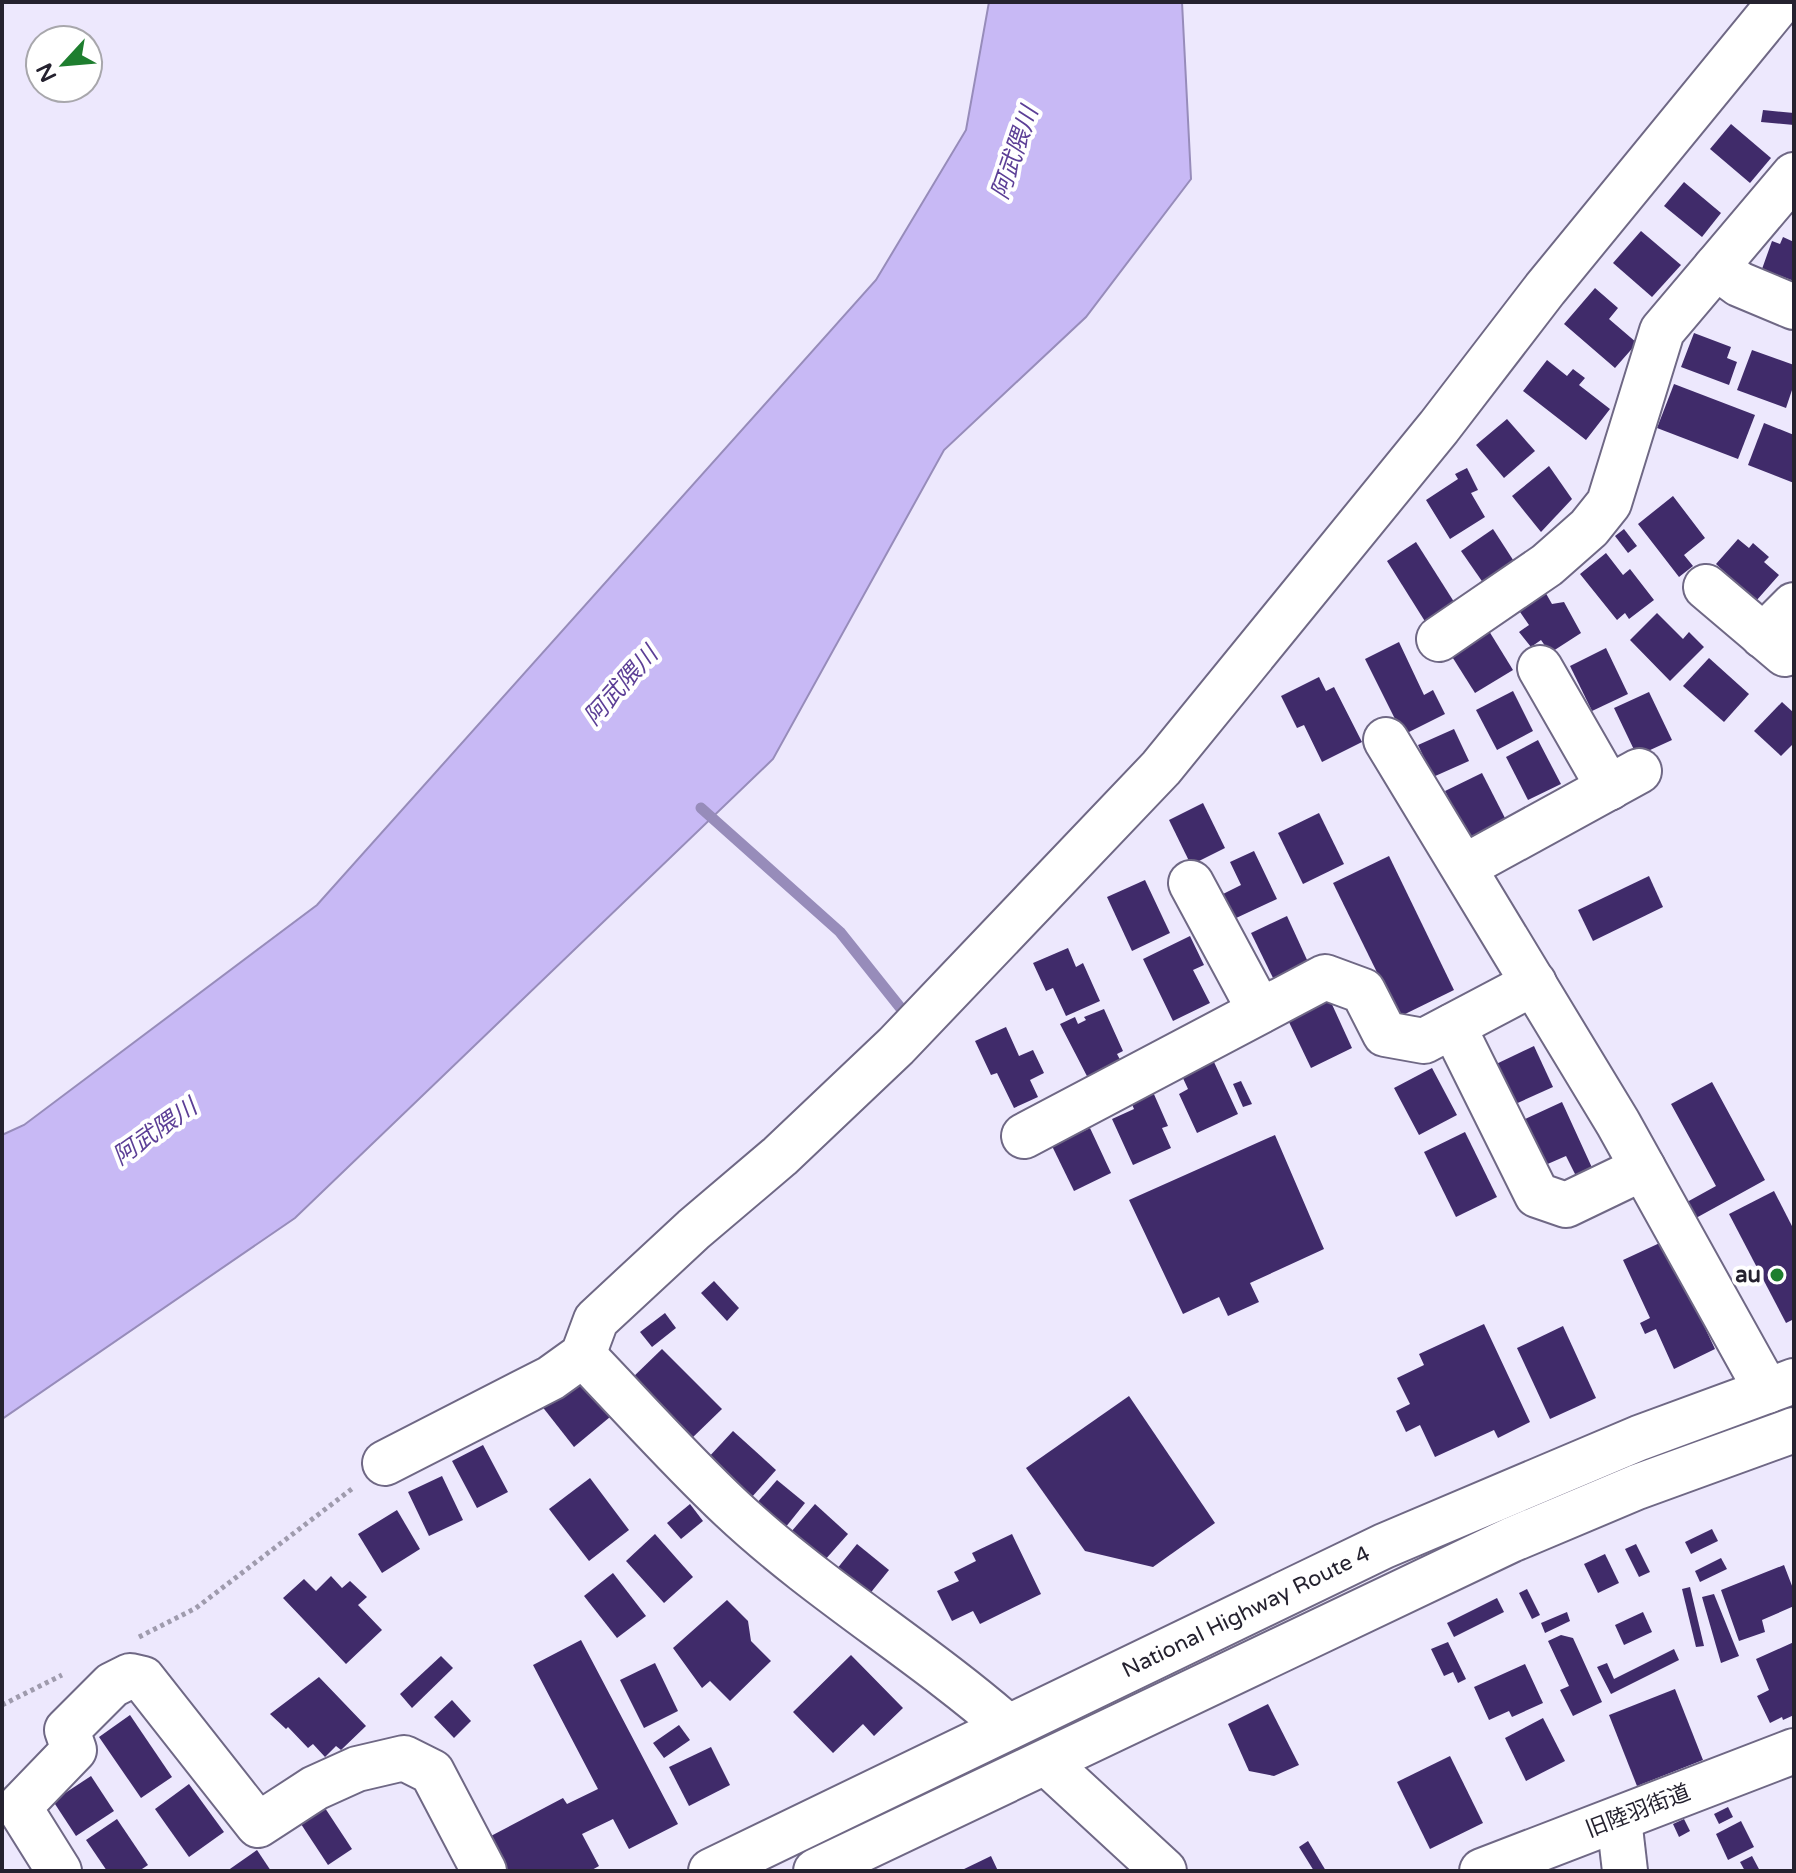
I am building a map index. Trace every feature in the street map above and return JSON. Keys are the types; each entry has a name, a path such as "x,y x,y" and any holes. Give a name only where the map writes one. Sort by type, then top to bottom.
{"main road":[{"path":"385,1463 551,1378 583,1355 596,1320 694,1229 780,1156 896,1046 1161,768 1780,2"},
{"path":"1439,639 1547,565 1589,528 1609,503 1662,331 1794,175"},
{"path":"1716,267 1739,284 1794,307"},
{"path":"1706,587 1774,645 1794,605"},
{"path":"1464,867 1624,779 1540,668"},
{"path":"1386,740 1643,1168 1780,1386"},
{"path":"1191,883 1260,1011"},
{"path":"1024,1136 1325,977 1363,991 1385,1034 1424,1041 1534,983"},
{"path":"1453,1026 1537,1195 1566,1205 1643,1168"},
{"path":"583,1355 732,1509 842,1599 978,1700 1008,1727"},
{"name":"National Highway Route 4","path":"711,1871 1384,1546 1639,1438 1780,1386"},
{"path":"816,1871 1511,1540 1637,1487 1794,1430"},
{"path":"59,1871 19,1807 74,1750 67,1730 112,1685 130,1676 143,1679 258,1825 315,1788 357,1769 404,1758 432,1772 484,1871"},
{"name":"旧陸羽街道","path":"1482,1871 1794,1751"},
{"path":"1047,1763 1164,1871"},
{"path":"1619,1819 1625,1871"}],"path":[{"path":"127,1643 196,1608 385,1463"},
{"path":"2,1705 71,1670"}],"water":[{"name":"阿武隈川","path":"989,2 1182,2 1191,179 1086,317 944,450 773,759 295,1218 2,1419 2,1135 24,1125 317,905 876,280 966,130"}],"building":[{"path":"1763,110 1794,113 1794,125 1761,122"},
{"path":"1731,124 1771,158 1750,183 1710,149"},
{"path":"1684,182 1721,213 1702,237 1664,206"},
{"path":"1641,231 1681,265 1652,297 1613,263"},
{"path":"1783,237 1794,242 1794,281 1762,269 1772,241 1780,244"},
{"path":"1595,288 1618,308 1609,319 1637,343 1615,368 1564,324"},
{"path":"1694,333 1731,347 1727,358 1737,362 1729,385 1681,367"},
{"path":"1752,350 1794,365 1794,384 1786,408 1737,390"},
{"path":"1547,360 1567,376 1573,369 1585,378 1579,385 1610,409 1586,440 1523,391"},
{"path":"1674,384 1755,415 1738,459 1657,428"},
{"path":"1507,419 1535,451 1504,478 1476,445"},
{"path":"1764,423 1794,435 1794,483 1748,465"},
{"path":"1549,466 1572,499 1541,532 1512,496"},
{"path":"1467,468 1478,490 1471,493 1485,517 1450,539 1426,500 1458,479 1455,474"},
{"path":"1673,496 1705,538 1684,555 1693,566 1679,577 1638,524"},
{"path":"1493,529 1517,566 1486,587 1461,551"},
{"path":"1624,529 1637,546 1628,553 1615,536"},
{"path":"1738,539 1749,548 1753,543 1769,557 1764,562 1779,575 1756,601 1716,564"},
{"path":"1416,542 1456,605 1426,623 1387,561"},
{"path":"1606,553 1623,575 1630,569 1654,600 1629,619 1625,613 1617,620 1580,574"},
{"path":"1544,590 1552,604 1564,602 1581,633 1550,653 1541,640 1531,647 1519,632 1529,625 1518,609"},
{"path":"1657,613 1683,639 1689,632 1704,647 1670,681 1630,640"},
{"path":"1489,631 1513,670 1475,693 1451,655"},
{"path":"1399,642 1424,695 1433,690 1445,714 1403,735 1365,659"},
{"path":"1606,648 1628,694 1592,711 1570,666"},
{"path":"1709,658 1749,694 1724,722 1683,686"},
{"path":"1319,677 1326,691 1334,687 1362,742 1322,762 1304,725 1297,728 1281,696"},
{"path":"1513,691 1533,731 1497,750 1476,710"},
{"path":"1649,692 1672,740 1637,756 1614,708"},
{"path":"1782,702 1794,713 1794,743 1781,756 1754,731"},
{"path":"1454,729 1469,761 1433,777 1418,745"},
{"path":"1538,740 1561,784 1528,800 1506,757"},
{"path":"1482,773 1507,822 1469,840 1445,791"},
{"path":"1203,803 1225,848 1191,865 1169,820"},
{"path":"1319,813 1344,864 1303,884 1278,833"},
{"path":"1254,851 1277,899 1234,919 1223,894 1241,885 1230,862"},
{"path":"1389,856 1454,990 1399,1017 1333,883"},
{"path":"1649,876 1663,907 1593,941 1578,910"},
{"path":"1145,880 1170,933 1132,951 1107,897"},
{"path":"1287,916 1308,962 1273,978 1251,933"},
{"path":"1190,936 1204,965 1193,970 1210,1003 1173,1021 1143,959"},
{"path":"1068,948 1076,967 1083,963 1100,1001 1066,1016 1053,988 1046,991 1033,963"},
{"path":"1330,1000 1352,1048 1311,1068 1288,1020"},
{"path":"1104,1009 1123,1051 1117,1054 1123,1065 1089,1080 1060,1024 1075,1017 1078,1024 1086,1020 1084,1017"},
{"path":"1006,1027 1019,1056 1033,1050 1044,1073 1030,1080 1038,1097 1014,1108 997,1073 991,1075 975,1041"},
{"path":"1534,1046 1553,1087 1511,1106 1492,1066"},
{"path":"1214,1062 1238,1114 1197,1133 1179,1094 1188,1089 1182,1076"},
{"path":"1432,1068 1457,1115 1419,1135 1394,1088"},
{"path":"1241,1081 1252,1104 1243,1107 1233,1084"},
{"path":"1712,1082 1765,1180 1696,1218 1687,1202 1716,1186 1671,1104"},
{"path":"1153,1092 1168,1126 1162,1128 1171,1148 1133,1165 1112,1119 1134,1109 1131,1102"},
{"path":"1562,1102 1594,1172 1578,1180 1566,1156 1543,1166 1521,1121"},
{"path":"1090,1128 1111,1173 1074,1191 1052,1146"},
{"path":"1465,1132 1497,1197 1456,1217 1424,1152"},
{"path":"1275,1135 1324,1249 1250,1283 1259,1302 1228,1316 1219,1297 1183,1314 1129,1200"},
{"name":"au","path":"1774,1191 1794,1230 1794,1319 1786,1323 1729,1214"},
{"path":"1664,1241 1715,1349 1674,1369 1656,1329 1645,1334 1640,1323 1650,1318 1623,1260"},
{"path":"714,1281 739,1308 727,1321 701,1293"},
{"path":"665,1313 676,1328 652,1347 640,1332"},
{"path":"1484,1324 1530,1422 1498,1438 1494,1430 1435,1457 1420,1425 1406,1432 1396,1411 1410,1404 1397,1378 1424,1365 1419,1354"},
{"path":"1563,1326 1596,1398 1550,1419 1517,1348"},
{"path":"662,1349 722,1409 690,1440 630,1380"},
{"path":"577,1376 610,1417 574,1447 541,1405"},
{"path":"1129,1396 1215,1523 1153,1567 1085,1551 1026,1468"},
{"path":"733,1431 776,1470 751,1498 707,1459"},
{"path":"483,1445 508,1492 477,1508 452,1461"},
{"path":"442,1476 463,1520 429,1536 408,1492"},
{"path":"590,1478 629,1530 589,1561 549,1509"},
{"path":"777,1480 805,1503 785,1528 756,1504"},
{"path":"690,1504 703,1521 681,1539 667,1523"},
{"path":"815,1504 848,1534 824,1561 791,1532"},
{"path":"397,1510 420,1549 382,1573 358,1534"},
{"path":"1712,1529 1718,1541 1691,1554 1685,1542"},
{"path":"655,1534 693,1577 664,1603 626,1561"},
{"path":"1012,1534 1041,1594 980,1624 973,1611 952,1621 937,1591 959,1581 954,1572 976,1561 972,1553"},
{"path":"857,1544 889,1570 868,1596 836,1570"},
{"path":"1636,1544 1650,1572 1639,1577 1625,1549"},
{"path":"1605,1554 1619,1583 1598,1593 1584,1564"},
{"path":"1721,1558 1727,1569 1700,1582 1695,1571"},
{"path":"1784,1565 1794,1591 1794,1606 1762,1620 1765,1632 1739,1641 1721,1590"},
{"path":"613,1573 646,1616 617,1638 584,1596"},
{"path":"331,1576 342,1588 350,1581 367,1597 358,1605 382,1630 346,1664 283,1598 304,1579 316,1591"},
{"path":"1690,1587 1704,1646 1696,1647 1682,1589"},
{"path":"1527,1589 1540,1615 1532,1619 1519,1593"},
{"path":"1714,1594 1739,1656 1721,1663 1702,1597"},
{"path":"1497,1598 1504,1612 1454,1637 1447,1623"},
{"path":"727,1600 748,1621 751,1641 771,1661 730,1701 710,1681 702,1688 673,1648"},
{"path":"1567,1612 1570,1621 1545,1633 1541,1623"},
{"path":"1643,1612 1652,1632 1624,1645 1615,1625"},
{"path":"1561,1635 1573,1638 1602,1702 1573,1716 1560,1690 1569,1686 1548,1641"},
{"path":"581,1640 678,1824 629,1849 613,1819 582,1834 599,1866 590,1871 506,1871 489,1837 563,1798 567,1804 598,1789 533,1665"},
{"path":"1448,1642 1466,1679 1458,1683 1453,1672 1444,1676 1431,1649"},
{"path":"1794,1642 1794,1715 1770,1723 1757,1696 1769,1690 1756,1659"},
{"path":"1674,1649 1679,1660 1611,1694 1597,1667 1607,1663 1614,1679"},
{"path":"851,1655 903,1708 874,1736 863,1724 833,1753 793,1712"},
{"path":"441,1656 453,1668 412,1708 400,1694"},
{"path":"655,1663 678,1711 644,1728 620,1680"},
{"path":"1525,1664 1543,1703 1512,1717 1509,1711 1489,1720 1474,1687"},
{"path":"319,1677 366,1726 341,1750 336,1746 325,1757 313,1744 308,1748 270,1714"},
{"path":"1675,1689 1703,1760 1637,1786 1609,1715"},
{"path":"452,1700 471,1721 454,1738 434,1717"},
{"path":"1268,1704 1299,1765 1274,1776 1249,1771 1228,1724"},
{"path":"130,1715 172,1777 141,1798 99,1737"},
{"path":"1543,1718 1565,1761 1526,1781 1505,1738"},
{"path":"679,1725 690,1740 664,1758 653,1743"},
{"path":"711,1747 730,1785 689,1806 669,1767"},
{"path":"1450,1756 1483,1823 1430,1849 1397,1782"},
{"path":"91,1776 114,1811 76,1836 53,1801"},
{"path":"189,1784 224,1832 189,1857 155,1809"},
{"path":"323,1805 352,1849 328,1865 299,1821"},
{"path":"1728,1807 1733,1817 1719,1824 1714,1814"},
{"path":"117,1819 148,1865 139,1871 107,1871 86,1840"},
{"path":"1684,1819 1690,1831 1679,1837 1673,1824"},
{"path":"1741,1821 1754,1847 1728,1860 1716,1834"},
{"path":"1308,1841 1326,1871 1314,1871 1299,1847"},
{"path":"257,1850 271,1871 227,1871"},
{"path":"991,1856 998,1871 960,1871"},
{"path":"1752,1856 1760,1871 1745,1871 1740,1862"}],"waterway":[{"path":"701,808 840,932 903,1011"}],"place":[{"name":"au","path":"1777,1275"}]}
